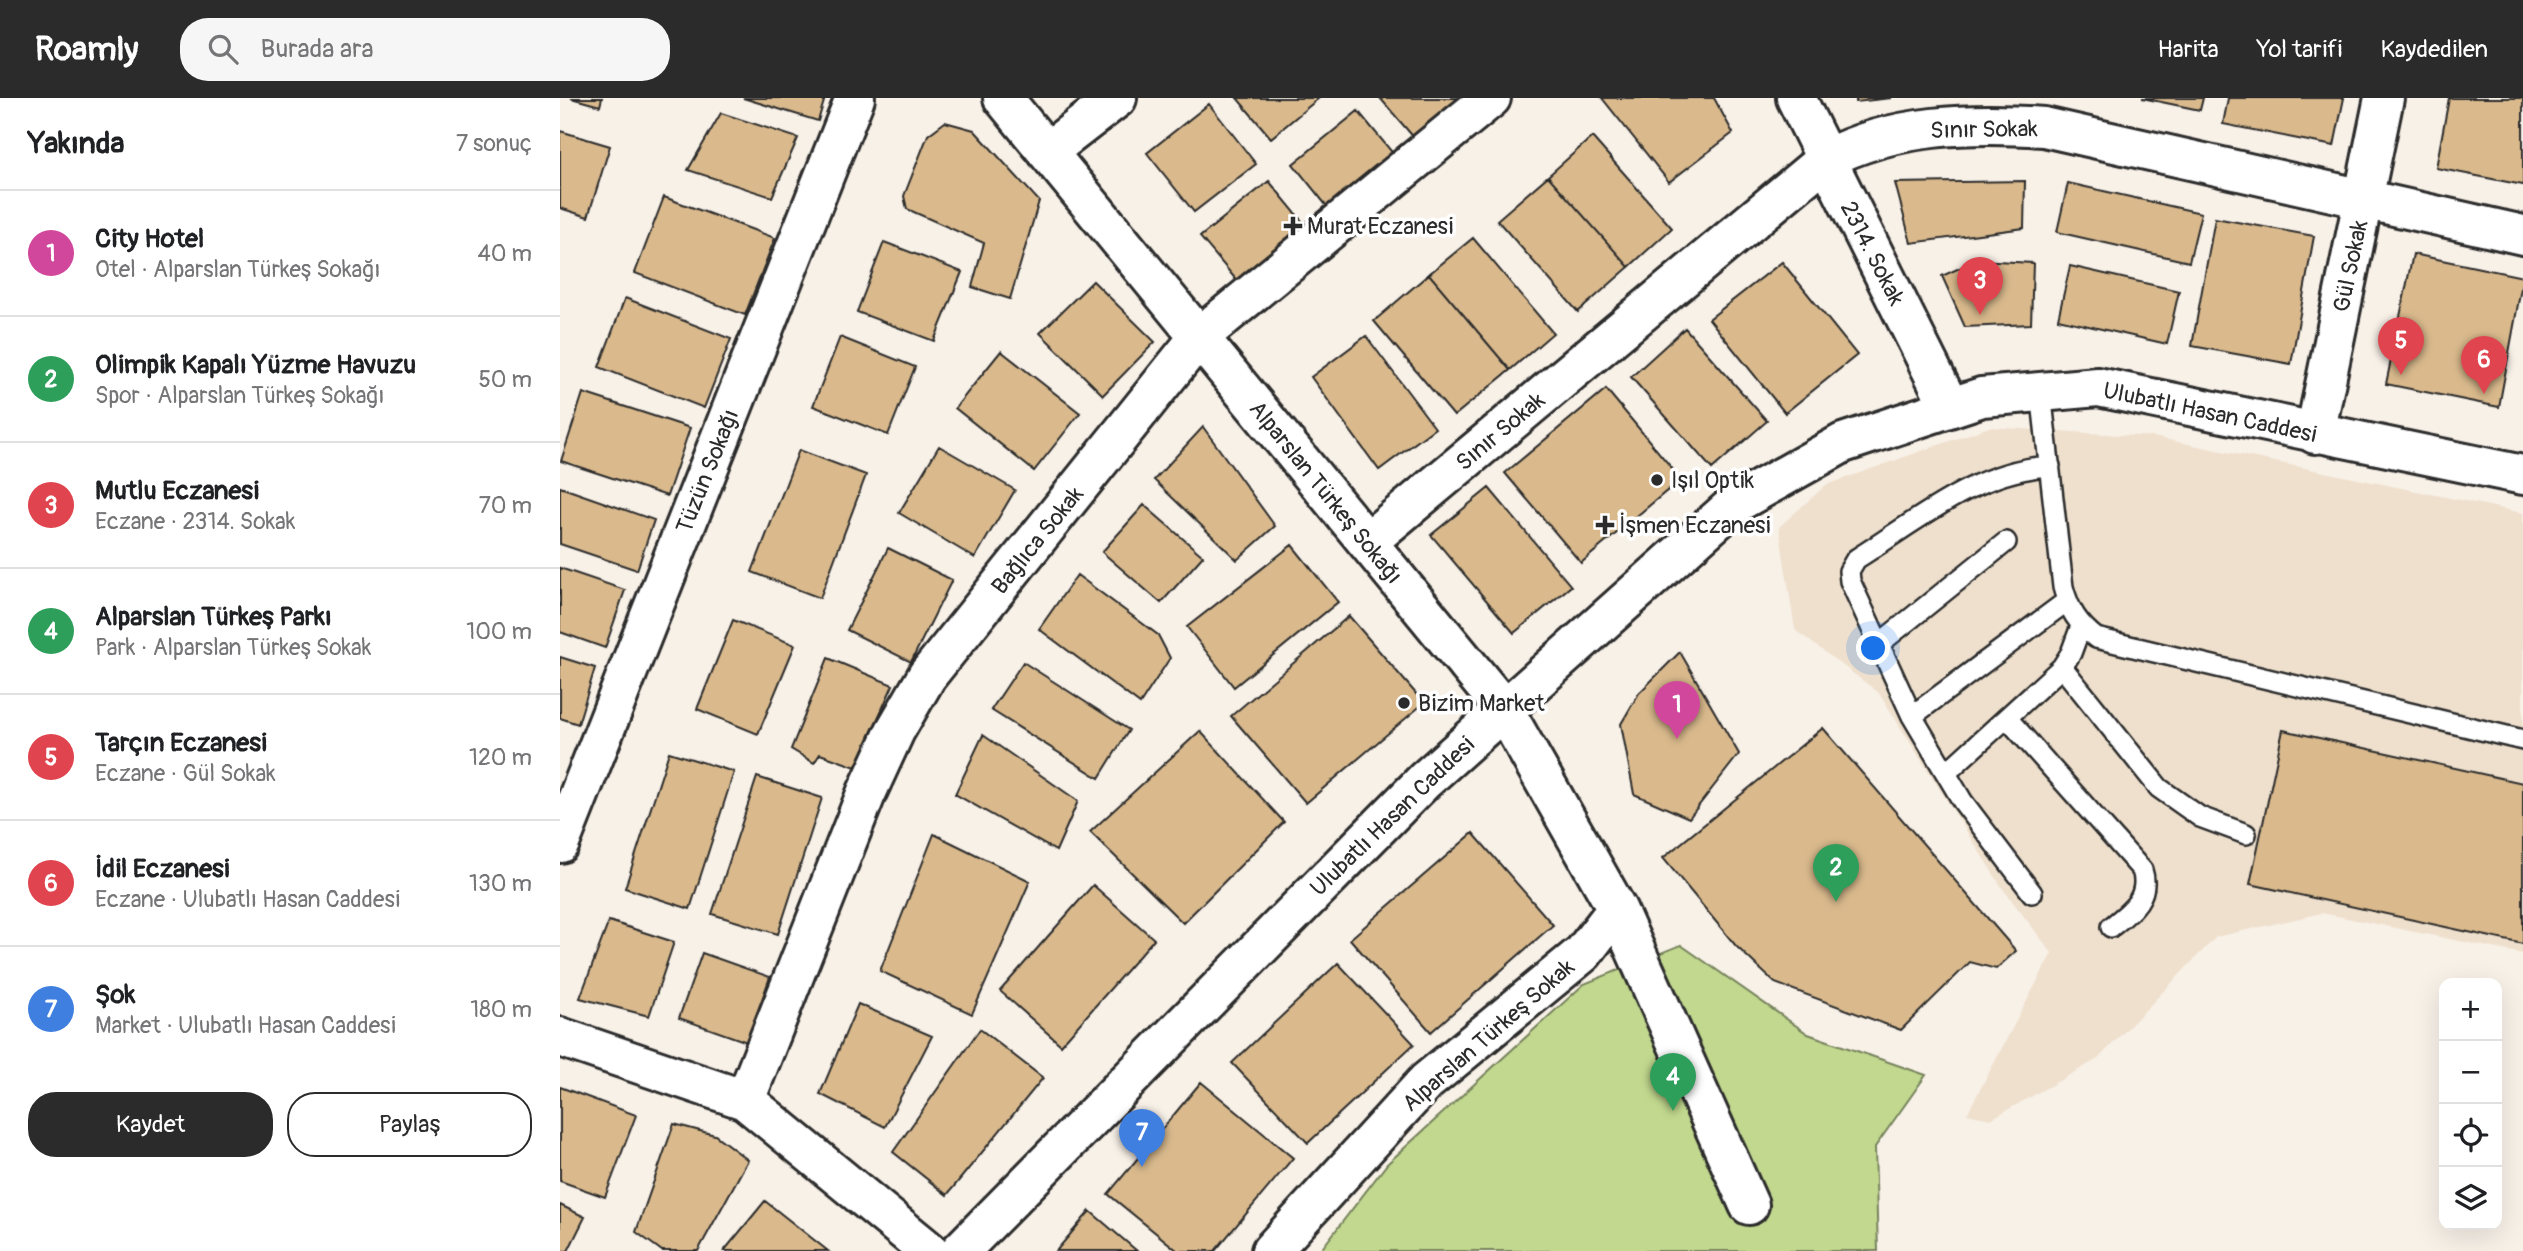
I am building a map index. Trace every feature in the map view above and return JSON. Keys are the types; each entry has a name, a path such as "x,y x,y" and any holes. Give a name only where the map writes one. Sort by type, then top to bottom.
{"street":[{"name":"Tüzün Sokağı","path":"560,843 855,98"},
{"name":"Alparslan Türkeş Sokağı","path":"1003,98 1503,708 1617,909 1749,1205"},
{"path":"1047,152 1116,98"},
{"name":"Bağlıca Sokak","path":"745,1100 866,794 909,705 927,676 1199,337 1491,98"},
{"name":"2314. Sokak","path":"1796,98 1950,407"},
{"name":"Gül Sokak","path":"2315,433 2384,98"},
{"name":"Sınır Sokak","path":"1367,542 1826,159 1859,143 1913,131 2003,124 2030,126 2523,235"},
{"name":"Ulubatlı Hasan Caddesi","path":"960,1251 1425,780 1503,708 1736,503 1843,443 1982,397 2098,387 2523,475"},
{"name":"Alparslan Türkeş Sokak","path":"1271,1251 1426,1082 1583,953 1617,909"},
{"path":"560,1037 745,1100 929,1251"}],"lane":[{"path":"2041,392 2060,567 2067,601 2081,626 2096,638 2523,740"},
{"path":"2032,893 1963,802 1912,716 1849,576 1856,559 1978,482 2010,471 2050,466"},
{"path":"1879,644 2007,542"},
{"path":"1912,716 2067,601"},
{"path":"1947,772 2062,667 2074,647 2081,626"},
{"path":"2062,667 2159,788 2200,817 2246,834"},
{"path":"2007,718 2142,870 2145,879 2136,907 2111,927"}],"shaded area":[{"path":"1989,427 2154,437 2523,513 2523,954 2322,913 2216,937 2098,1059 1991,1119 1967,1114 2052,953 2003,889 1878,692 1795,630 1779,527 1826,485"}],"green space":[{"path":"1681,945 1808,1034 1926,1075 1875,1147 1878,1251 1320,1251 1387,1164 1584,984"}],"building":[{"path":"571,98 602,98 600,106"},
{"path":"743,98 825,98 818,121"},
{"path":"1237,98 1319,98 1271,138"},
{"path":"1380,98 1466,98 1416,140"},
{"path":"1602,98 1714,98 1733,133 1669,182"},
{"path":"1856,98 1892,98 1856,102"},
{"path":"2142,98 2203,98 2200,110"},
{"path":"2228,98 2344,98 2334,146 2223,124"},
{"path":"2449,98 2523,98 2523,185 2436,168"},
{"path":"1209,104 1256,164 1194,212 1147,153"},
{"path":"1358,111 1396,157 1330,210 1293,164"},
{"path":"721,113 798,138 772,197 688,170"},
{"path":"945,122 974,130 1039,201 1010,299 972,287 984,243 907,209 904,196 928,135"},
{"path":"560,131 610,146 588,217 560,208"},
{"path":"1592,137 1672,228 1629,267 1548,176"},
{"path":"1548,176 1629,267 1578,312 1497,220"},
{"path":"1269,181 1307,227 1239,283 1200,237"},
{"path":"2025,181 2024,228 1911,243 1895,183"},
{"path":"2068,183 2201,213 2189,262 2057,232"},
{"path":"664,197 775,238 745,315 635,273"},
{"path":"2215,218 2314,236 2291,364 2192,346"},
{"path":"1473,238 1553,333 1510,370 1429,274"},
{"path":"884,242 962,272 934,341 857,312"},
{"path":"2413,254 2523,277 2499,407 2386,384"},
{"path":"1977,260 2033,263 2031,324 1965,327 1942,276"},
{"path":"1782,262 1857,355 1785,413 1709,319"},
{"path":"2070,266 2179,291 2167,344 2058,319"},
{"path":"1429,274 1510,370 1454,416 1374,321"},
{"path":"1093,281 1155,342 1103,395 1040,333"},
{"path":"625,298 731,339 704,408 599,367"},
{"path":"1685,328 1767,421 1712,469 1631,377"},
{"path":"1366,336 1435,428 1379,470 1311,377"},
{"path":"840,337 915,367 888,435 813,406"},
{"path":"1001,351 1080,413 1034,471 955,408"},
{"path":"1606,389 1681,479 1581,563 1505,473"},
{"path":"583,393 690,428 667,496 561,461"},
{"path":"1203,427 1275,526 1237,560 1154,480"},
{"path":"939,446 1015,490 975,558 899,513"},
{"path":"799,450 866,475 820,598 752,572"},
{"path":"560,487 654,520 637,570 560,544"},
{"path":"1489,488 1571,586 1514,633 1431,535"},
{"path":"1144,505 1203,556 1161,603 1102,552"},
{"path":"1292,545 1338,602 1234,687 1187,627"},
{"path":"888,548 952,580 911,662 847,630"},
{"path":"560,568 625,590 605,648 560,632"},
{"path":"1077,575 1158,635 1170,658 1140,704 1039,629"},
{"path":"1349,616 1424,703 1306,803 1231,716"},
{"path":"733,620 795,645 758,734 697,709"},
{"path":"1680,652 1739,754 1689,818 1634,794 1621,724 1639,693"},
{"path":"560,657 595,668 578,724 560,718"},
{"path":"828,658 893,685 856,767 820,754 814,763 791,749"},
{"path":"1023,662 1129,730 1099,778 991,710"},
{"path":"1823,728 2016,951 1996,969 1970,962 1901,1030 1775,983 1736,946 1663,858"},
{"path":"2283,730 2523,783 2523,944 2250,884"},
{"path":"1200,731 1284,822 1183,923 1090,832"},
{"path":"983,735 1078,801 1056,851 955,794"},
{"path":"669,752 734,772 690,909 625,888"},
{"path":"757,777 822,798 778,934 712,914"},
{"path":"1473,833 1553,925 1431,1032 1350,939"},
{"path":"934,834 1030,881 972,1014 880,971"},
{"path":"1093,885 1154,939 1061,1045 1000,991"},
{"path":"609,921 674,942 649,1016 580,998"},
{"path":"702,953 770,977 747,1042 679,1018"},
{"path":"1338,963 1414,1044 1308,1143 1232,1063"},
{"path":"858,1004 932,1036 885,1127 820,1094"},
{"path":"980,1029 1043,1078 947,1195 893,1152"},
{"path":"1201,1082 1293,1158 1215,1251 1178,1251 1108,1194"},
{"path":"560,1087 636,1115 605,1197 560,1181"},
{"path":"674,1124 715,1135 748,1160 698,1251 662,1251 636,1232"},
{"path":"765,1201 828,1251 724,1251"},
{"path":"560,1205 585,1217 568,1251 560,1251"},
{"path":"1090,1211 1137,1251 1056,1251"}],"place":[{"name":"Murat Eczanesi","path":"1293,226"},
{"name":"Mutlu Eczanesi","path":"1980,315"},
{"name":"Tarçın Eczanesi","path":"2401,375"},
{"name":"İdil Eczanesi","path":"2484,394"},
{"name":"Işıl Optik","path":"1657,480"},
{"name":"İşmen Eczanesi","path":"1605,525"},
{"name":"Bizim Market","path":"1404,703"},
{"name":"City Hotel","path":"1677,739"},
{"name":"Olimpik Kapalı Yüzme Havuzu","path":"1836,902"},
{"name":"Alparslan Türkeş Parkı","path":"1673,1111"},
{"name":"Şok","path":"1142,1167"}]}
